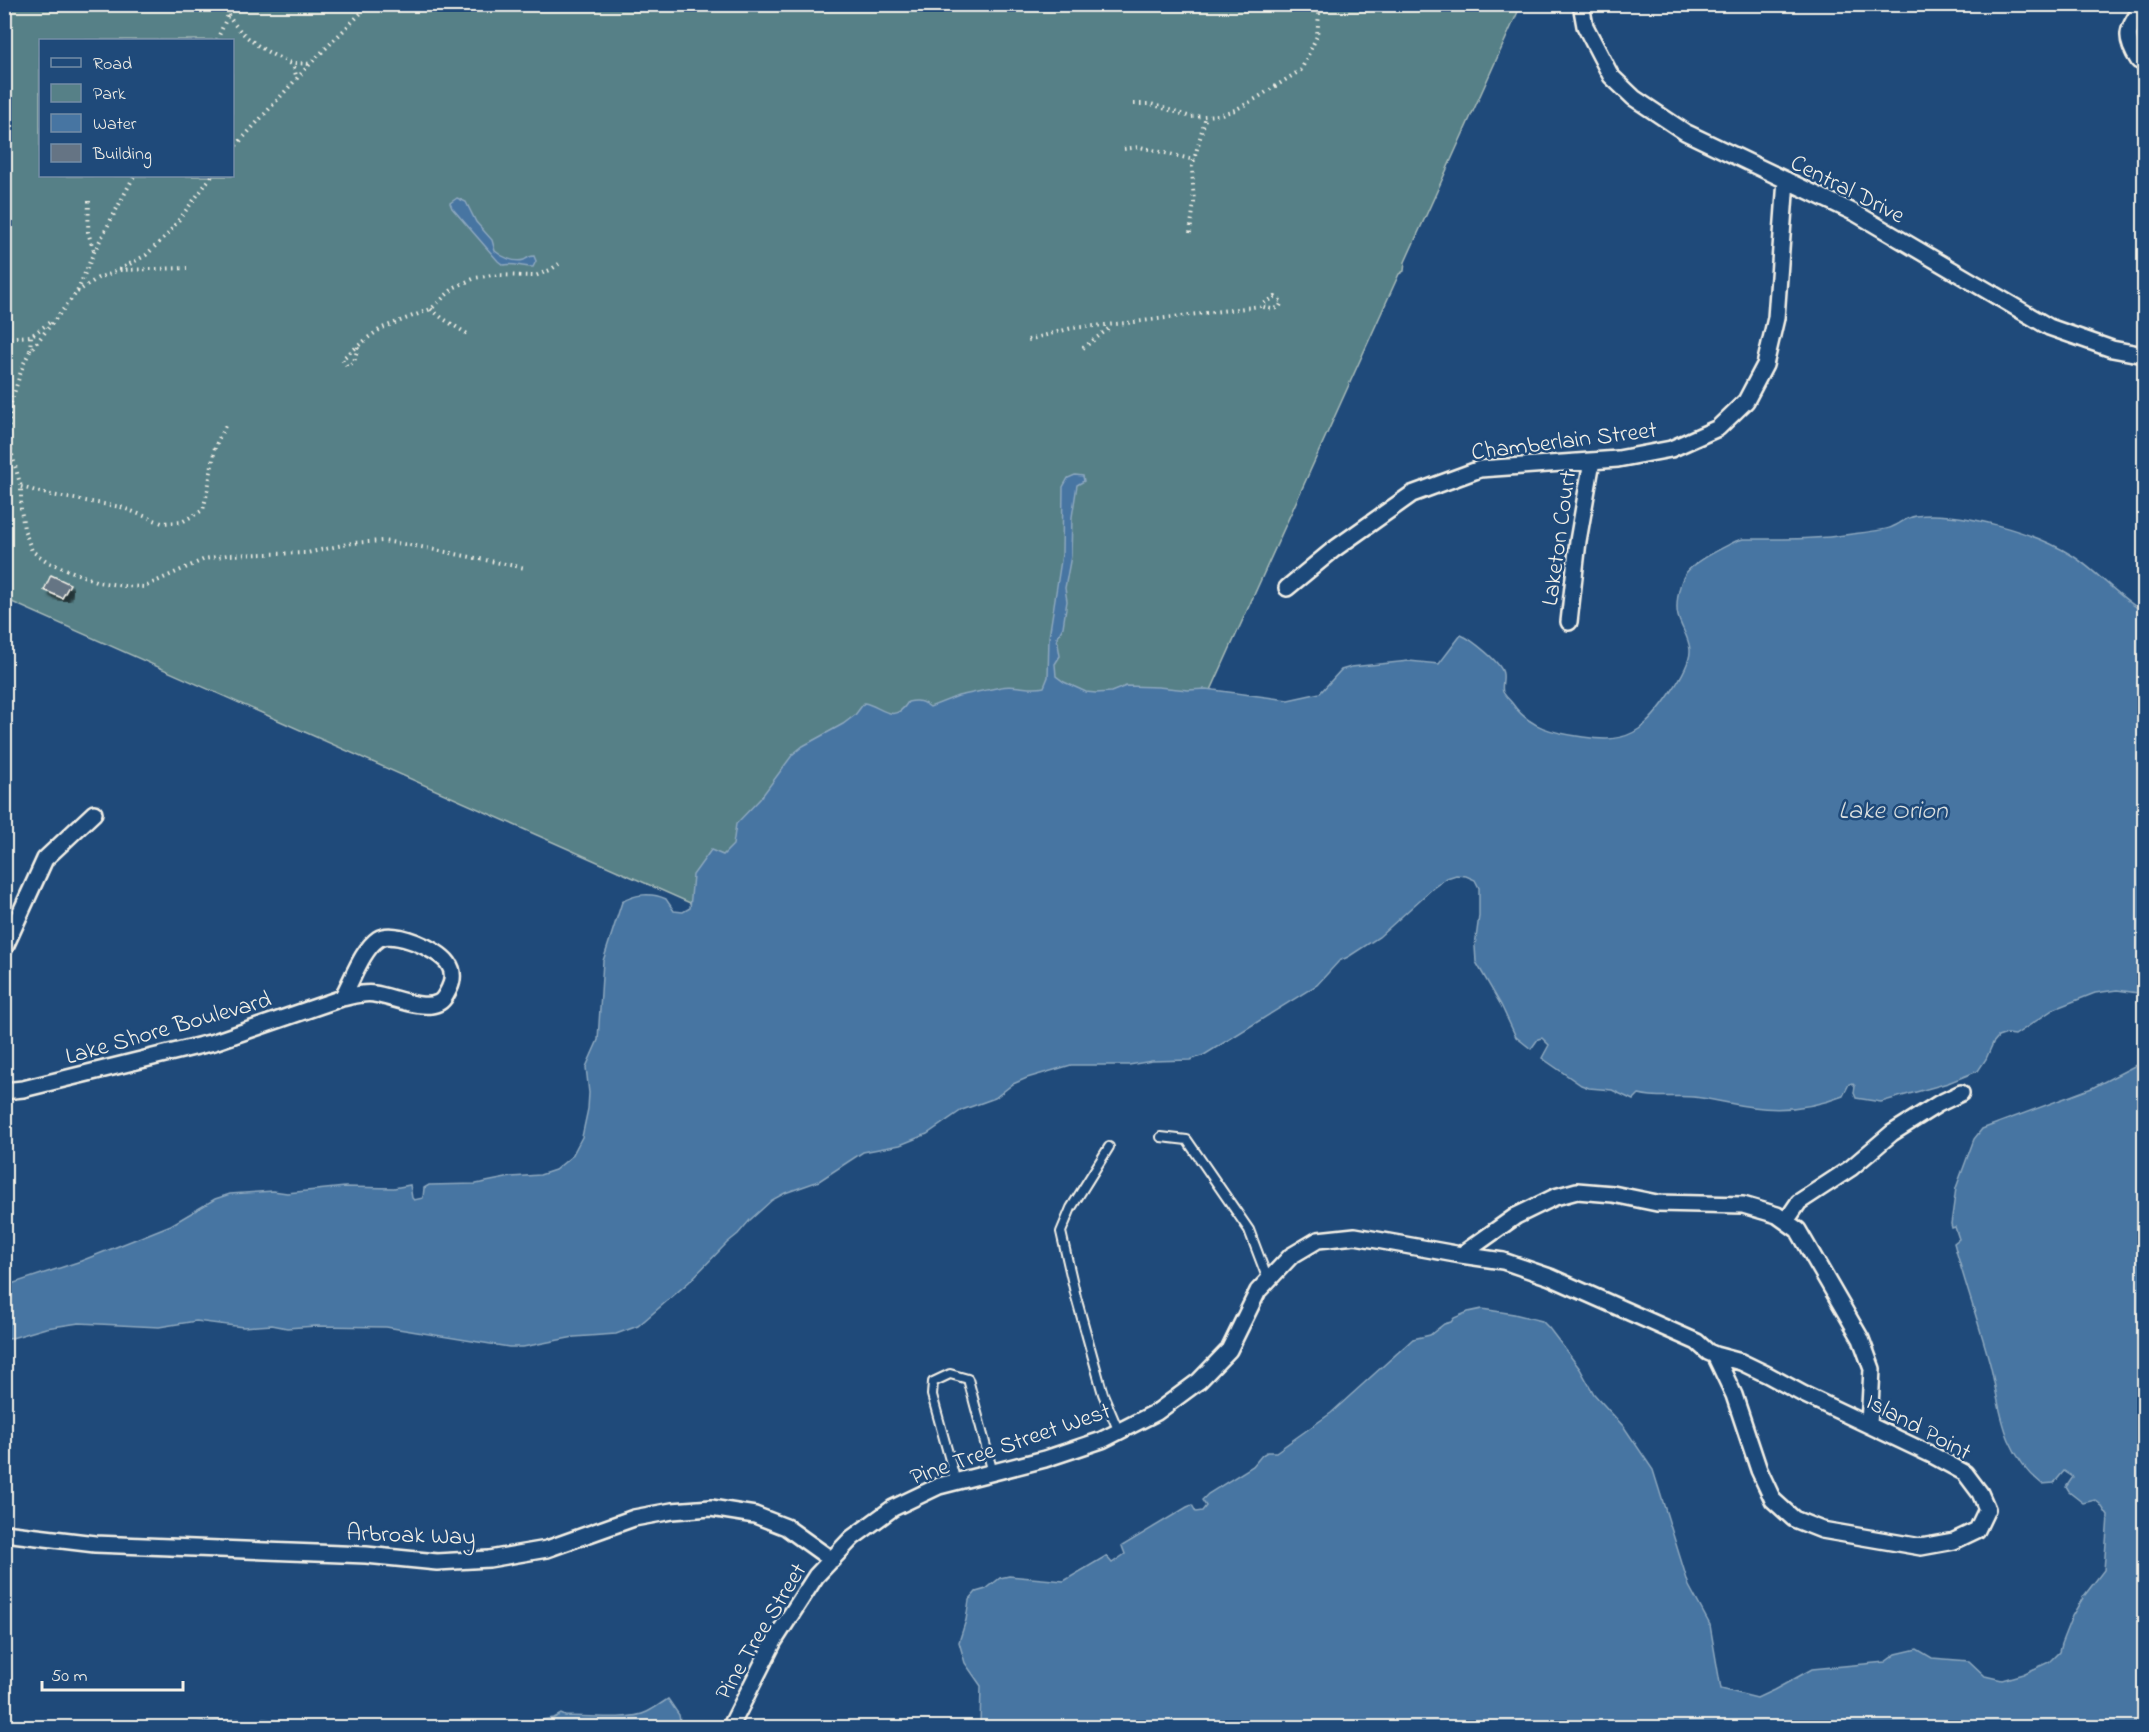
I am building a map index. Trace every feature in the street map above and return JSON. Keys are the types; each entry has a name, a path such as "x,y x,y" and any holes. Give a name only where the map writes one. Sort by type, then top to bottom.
{"street":[{"name":"Central Drive","path":"1581,4 1585,26 1611,76 1634,98 1685,132 1857,214 2049,327 2112,349 2145,355"},
{"path":"2139,61 2130,47 2127,35 2134,20 2145,6"},
{"name":"Chamberlain Street","path":"1287,588 1333,550 1412,494 1480,469 1618,459 1671,449 1718,428 1746,401 1765,365 1776,318 1786,180"},
{"name":"Laketon Court","path":"1569,622 1578,541 1592,461"},
{"path":"4,949 45,860 94,813"},
{"name":"Lake Shore Boulevard","path":"4,1090 23,1089 214,1042 342,998 372,993 413,1003 428,1005 438,1003 445,997 452,984 453,974 450,964 440,956 400,937 389,935 380,938 364,955 342,998"},
{"path":"1786,1221 1799,1202 1851,1168 1892,1133 1938,1104 1961,1093"},
{"path":"1461,1255 1516,1216 1555,1197 1577,1191 1613,1194 1657,1203 1743,1205 1778,1215 1798,1230 1861,1340 1872,1369 1869,1425"},
{"name":"Pine Tree Street West","path":"832,1560 852,1538 893,1508 939,1486 1045,1460 1102,1440 1157,1413 1199,1381 1229,1350 1258,1291 1291,1256 1318,1240 1355,1236 1461,1255"},
{"name":"Island Point","path":"1461,1255 1503,1261 1550,1277 1697,1342 1708,1352 1741,1362 1965,1473 1980,1493 1987,1509 1977,1530 1954,1541 1920,1547 1822,1530 1794,1519 1773,1500 1759,1470 1734,1395 1715,1355"},
{"name":"Arbroak Way","path":"4,1533 95,1544 366,1556 437,1562 489,1559 547,1549 634,1518 672,1511 711,1508 755,1515 786,1527 832,1560"},
{"name":"Pine Tree Street","path":"730,1728 774,1641 816,1576 832,1560"}],"lane":[{"path":"1161,1137 1187,1140 1249,1230 1268,1280"},
{"path":"1109,1147 1071,1208 1061,1232 1100,1384 1119,1432"},
{"path":"956,1482 932,1395 933,1382 950,1374 968,1379 993,1473"}],"path":[{"path":"226,4 228,15 235,27 250,39 289,62 294,68 297,79"},
{"path":"234,148 310,64 370,4"},
{"path":"1134,104 1151,104 1191,117 1235,110 1301,70 1317,36 1319,14 1316,4"},
{"path":"217,39 228,15"},
{"path":"289,62 310,64"},
{"path":"1190,233 1193,221 1192,167 1206,116"},
{"path":"1124,149 1140,147 1195,160"},
{"path":"6,437 16,382 30,351 77,292 94,252 133,177"},
{"path":"77,292 98,278 119,270 146,255 168,234 211,177"},
{"path":"89,201 87,232 94,252"},
{"path":"358,347 354,362 347,366 342,359 382,328 431,309 455,287 475,278 492,275 535,276 559,264"},
{"path":"119,270 187,268"},
{"path":"1028,340 1072,328 1115,325 1260,306 1271,309 1279,308 1282,302 1275,297 1260,306"},
{"path":"431,309 469,335"},
{"path":"4,338 31,336 54,320"},
{"path":"1083,348 1115,325"},
{"path":"30,351 31,336"},
{"path":"4,426 21,486 24,529 32,551 48,562 98,582 144,587 205,559 226,555 308,553 352,543 383,541 525,568"},
{"path":"21,486 51,495 121,507 162,523 182,522 202,510 215,447 225,426"}],"green space":[{"path":"5,5 1521,5 1405,262 1404,271 1399,274 1044,1060 5,599"}],"water":[{"path":"457,198 466,202 476,222 492,240 495,251 516,261 534,256 536,261 533,267 503,265 498,261 452,208 450,203"},
{"name":"Lake Orion","path":"1075,475 1083,476 1084,481 1077,485 1072,517 1071,556 1065,588 1067,601 1063,627 1057,638 1060,656 1055,664 1056,676 1064,682 1086,692 1096,693 1111,692 1126,686 1158,687 1206,689 1288,700 1320,693 1341,670 1351,667 1409,661 1439,664 1461,635 1478,646 1501,669 1503,692 1526,718 1552,731 1598,739 1619,738 1633,733 1654,715 1671,692 1685,669 1690,650 1677,611 1682,580 1693,566 1736,541 1838,536 1885,529 1912,517 1934,515 1954,516 1997,525 2058,547 2073,556 2144,612 2144,1011 2138,993 2117,990 2095,993 2054,1009 2015,1035 2007,1034 1998,1037 1978,1071 1948,1083 1881,1102 1856,1098 1855,1086 1852,1083 1849,1084 1843,1096 1821,1103 1787,1108 1753,1107 1701,1098 1639,1094 1633,1100 1612,1090 1581,1085 1542,1058 1549,1045 1542,1038 1538,1039 1531,1049 1516,1037 1501,1005 1476,962 1479,888 1475,880 1456,875 1447,878 1433,888 1379,937 1339,961 1317,985 1204,1055 1190,1060 1152,1061 1129,1065 1071,1065 1027,1078 1013,1084 995,1098 962,1110 927,1134 900,1145 863,1152 819,1181 772,1200 689,1282 638,1326 616,1334 574,1337 523,1347 509,1347 386,1327 287,1328 272,1325 243,1327 196,1321 159,1327 79,1323 46,1328 5,1340 5,1286 81,1261 171,1225 215,1199 230,1194 273,1191 287,1193 345,1187 394,1188 410,1185 414,1200 423,1198 424,1188 429,1185 476,1184 511,1177 540,1175 555,1170 572,1156 582,1137 589,1093 586,1067 598,1040 603,961 622,902 632,897 649,895 666,899 674,911 683,912 690,908 693,875 711,850 723,855 733,845 736,824 760,799 793,754 843,724 855,715 864,703 886,712 897,713 911,701 925,703 930,707 958,696 1001,687 1044,687 1048,677 1049,637 1062,554 1063,487 1068,478"},
{"path":"2144,1061 2144,1727 980,1727 981,1686 965,1663 959,1642 969,1600 976,1592 986,1589 1000,1578 1009,1576 1064,1581 1106,1556 1112,1563 1125,1554 1122,1546 1187,1507 1192,1505 1196,1512 1202,1511 1206,1506 1202,1500 1208,1494 1253,1466 1262,1455 1267,1452 1276,1452 1331,1413 1413,1339 1430,1335 1454,1318 1482,1309 1542,1321 1580,1369 1594,1394 1624,1427 1653,1470 1689,1586 1710,1625 1721,1689 1757,1698 1812,1669 1885,1662 1896,1654 1917,1649 1932,1658 1969,1661 1985,1676 2002,1680 2023,1674 2049,1662 2059,1652 2072,1616 2104,1570 2108,1516 2095,1500 2083,1503 2069,1492 2066,1487 2073,1477 2064,1471 2054,1483 2042,1484 2023,1464 2009,1440 2000,1412 1986,1349 1954,1243 1959,1239 1955,1227 1952,1228 1951,1224 1956,1188 1974,1139 1982,1129 2092,1088"},
{"path":"668,1699 679,1715 681,1727 500,1727 554,1718 561,1714 595,1717 639,1715"},
{"path":"264,1719 335,1727 150,1727"}],"building":[{"path":"51,575 70,584 62,598 44,590"}]}
